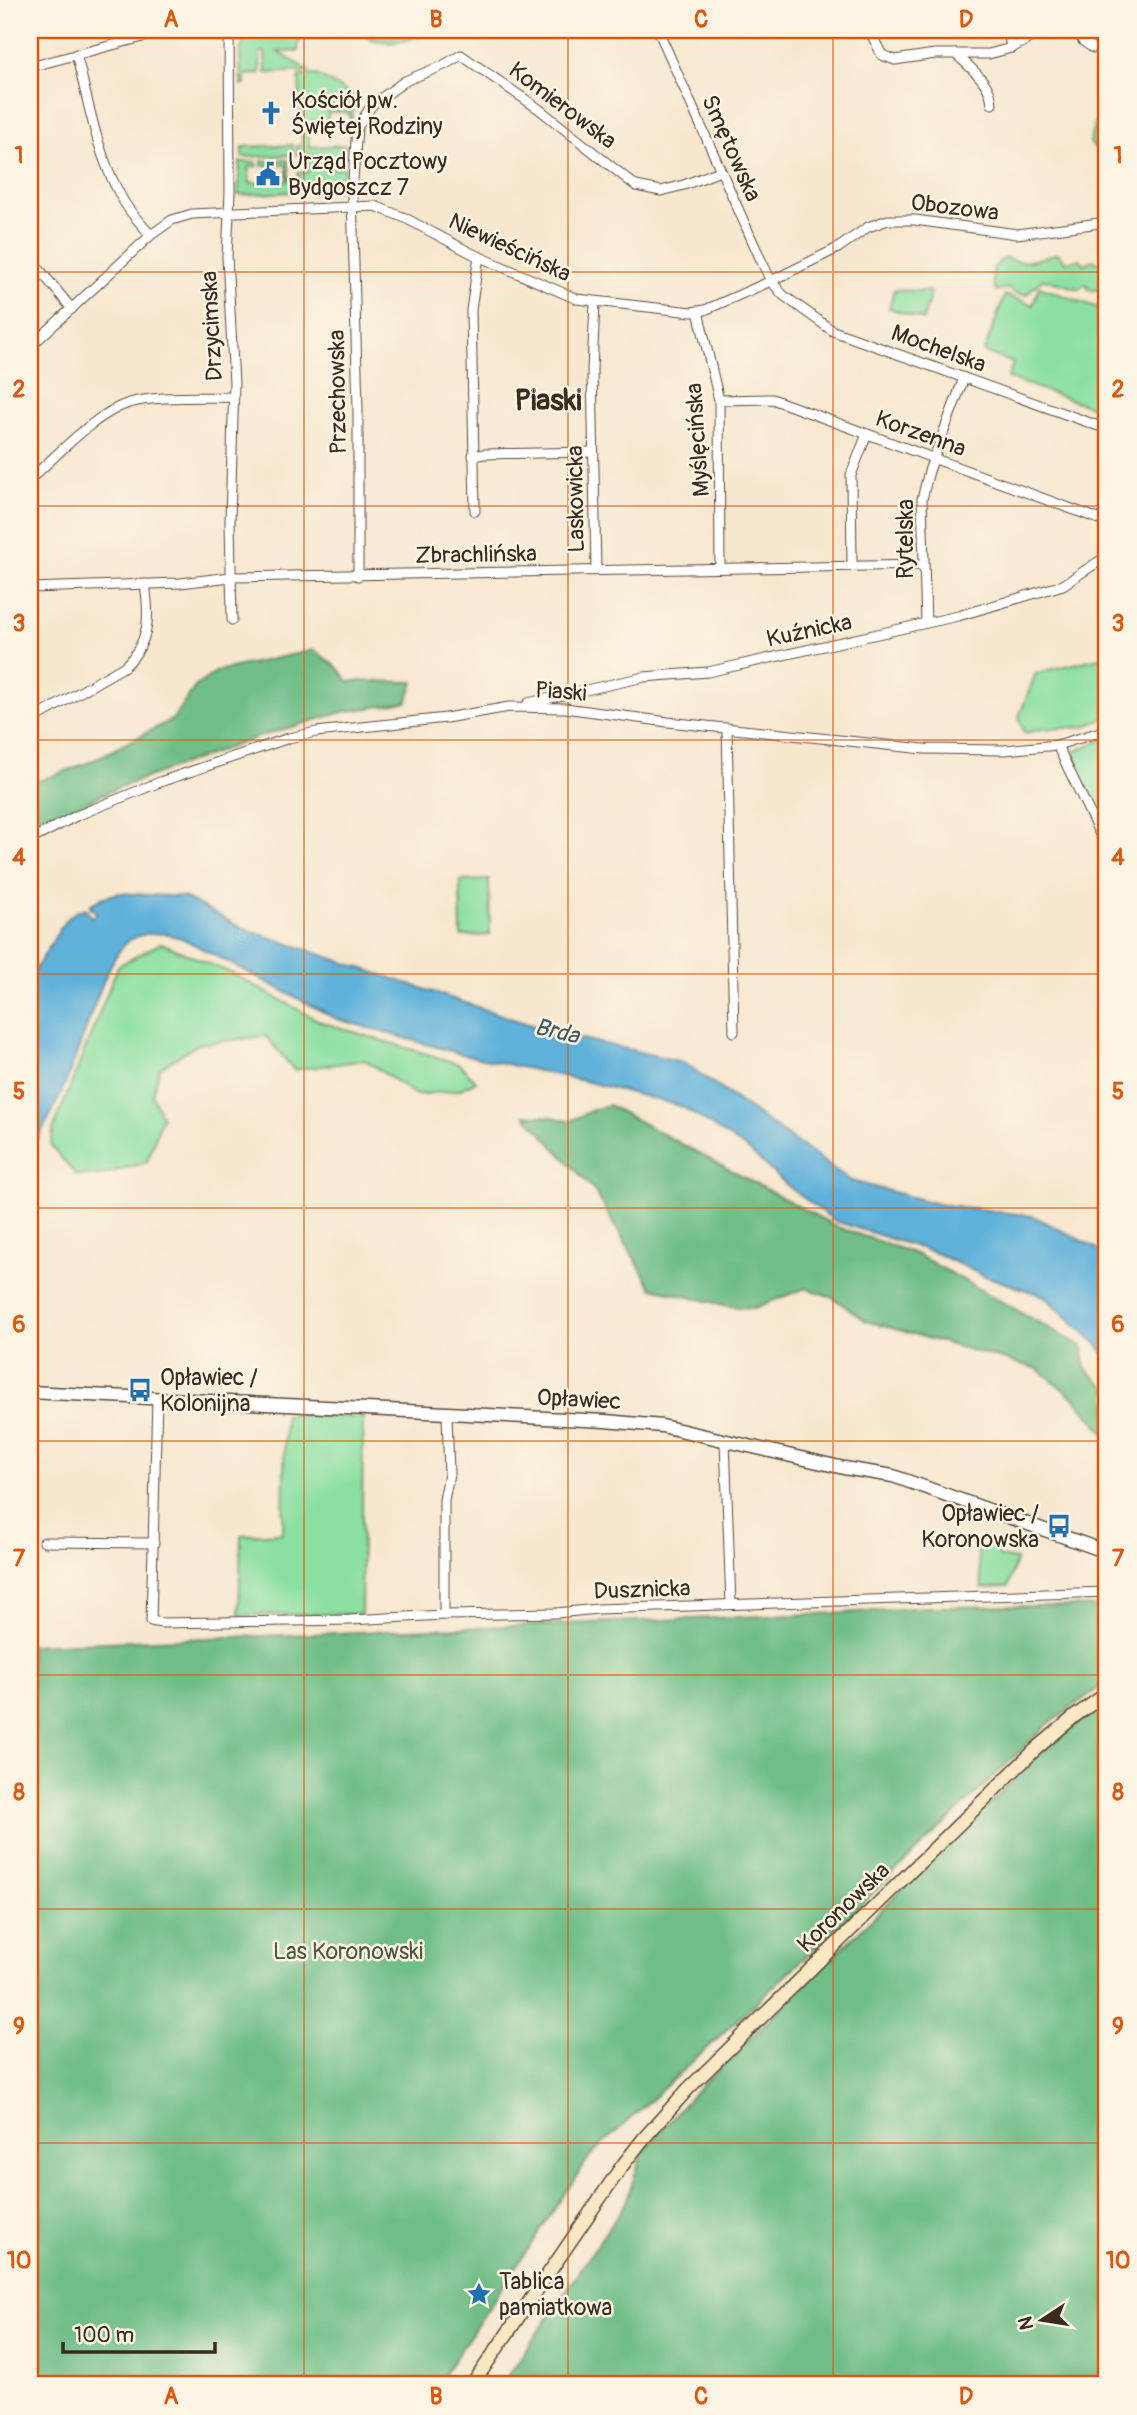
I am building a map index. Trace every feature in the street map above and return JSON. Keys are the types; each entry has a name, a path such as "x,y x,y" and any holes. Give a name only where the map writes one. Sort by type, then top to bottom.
{"main road":[{"name":"Koronowska","path":"472,2385 585,2217 643,2138 688,2090 993,1790 1055,1732 1107,1693"}],"street":[{"path":"30,67 169,30"},
{"name":"Drzycimska","path":"229,30 230,192 227,257 234,397 230,521 232,620"},
{"name":"Smętowska","path":"658,30 771,281"},
{"path":"869,30 877,49 890,59 903,60 935,54 989,54 1011,48 1039,30"},
{"path":"1008,30 1011,48"},
{"path":"1076,30 1083,41 1093,48 1107,45"},
{"path":"76,54 103,153 116,189 128,209 151,235"},
{"path":"956,54 983,81 990,93 992,104"},
{"name":"Komierowska","path":"352,207 357,128 372,105 405,81 461,55 539,109 636,186 661,191 720,171"},
{"name":"Niewieścińska","path":"30,347 151,235 172,220 192,214 375,206 577,299 594,302 698,311 771,281"},
{"name":"Przechowska","path":"352,207 358,409 358,576"},
{"name":"Obozowa","path":"771,281 838,248 868,227 888,220 915,220 1017,234 1107,222"},
{"path":"475,511 471,310 479,256"},
{"path":"30,258 72,309"},
{"name":"Mochelska","path":"771,281 783,295 833,331 1107,429"},
{"name":"Laskowicka","path":"594,302 592,370 596,570"},
{"name":"Myślęcińska","path":"698,311 719,400 720,568"},
{"name":"Rytelska","path":"926,623 922,499 934,458 964,378"},
{"path":"30,479 99,419 129,403 234,397"},
{"name":"Korzenna","path":"719,400 772,399 1107,522"},
{"path":"852,565 851,475 867,433"},
{"path":"473,456 593,452"},
{"name":"Kuźnicka","path":"509,707 643,677 708,672 926,623 1054,588 1071,581 1107,556"},
{"name":"Zbrachlińska","path":"30,588 180,583 231,577 923,565"},
{"path":"30,721 133,659 144,642 147,631 149,610 145,584"},
{"name":"Piaski","path":"30,840 76,816 160,782 289,738 316,732 446,718 509,707 565,708 924,749 1004,750 1057,746 1107,730"},
{"path":"727,728 734,1032"},
{"path":"1057,746 1107,849"},
{"name":"Opławiec","path":"30,1392 593,1420 662,1426 844,1468 893,1476 1107,1552"},
{"path":"44,1542 154,1543 157,1399"},
{"path":"444,1615 444,1500 449,1474 447,1414"},
{"path":"725,1441 731,1604"},
{"name":"Dusznicka","path":"154,1543 151,1621 235,1623 1107,1592"}],"green space":[{"path":"248,30 300,30 298,51 278,52 309,71 266,73 265,52 260,52 260,74 245,75 245,85 241,85 240,52"},
{"path":"358,30 430,30 412,39 393,43 375,40"},
{"path":"317,75 356,97 351,121 348,112 328,112 328,121 301,122 299,76"},
{"path":"1094,124 1107,129 1107,162 1090,142"},
{"path":"309,126 309,147 345,145 345,157 329,159 331,169 344,167 344,190 299,191 298,173 308,172 308,155 297,155 297,146 302,146 301,127"},
{"path":"293,145 293,155 242,157 242,147"},
{"path":"288,160 289,178 295,178 293,192 238,195 240,162 257,162 257,166 248,167 250,183 287,181 287,165 262,166 262,161"},
{"path":"1058,253 1066,262 1080,259 1084,264 1093,260 1101,265 1107,278 1107,288 1103,284 1100,290 1089,290 1086,284 1079,289 1043,279 1026,295 1006,288 996,291 993,268 1005,257 1025,261"},
{"path":"1039,287 1107,311 1107,412 1008,378 1013,363 984,352 1005,295 1033,305"},
{"path":"894,290 931,292 923,320 889,308"},
{"path":"314,650 338,668 348,681 414,682 407,702 343,712 261,736 117,788 30,828 30,784 90,762 173,719 195,687 217,671"},
{"path":"1107,656 1107,717 1084,727 1024,733 1019,717 1036,673"},
{"path":"1107,738 1107,837 1069,755"},
{"path":"489,880 490,935 461,936 460,881"},
{"path":"161,943 231,973 321,1022 459,1064 476,1081 459,1090 416,1095 365,1060 294,1070 266,1036 198,1044 160,1068 152,1095 162,1117 147,1162 102,1175 76,1175 51,1146 53,1130 118,966"},
{"path":"608,1105 837,1227 918,1255 1083,1347 1085,1368 1107,1389 1107,1436 1074,1398 1038,1369 866,1321 832,1297 806,1288 754,1308 728,1306 652,1288 594,1190 525,1115 570,1121"},
{"path":"285,1414 363,1418 361,1614 239,1615 241,1535 283,1533"},
{"path":"997,1545 999,1557 1016,1560 1008,1587 982,1588 977,1548"},
{"name":"Las Koronowski","path":"929,1607 1107,1607 1107,1682 1047,1725 840,1925 590,2156 437,2385 30,2385 30,1645 843,1613"},
{"path":"1107,1701 1107,2385 502,2385 626,2202 642,2153 694,2093 1039,1755"}],"water":[{"path":"119,893 184,897 242,928 552,1032 683,1062 851,1181 938,1204 1033,1216 1100,1250 1107,1257 1107,1359 1099,1346 1044,1296 982,1275 936,1253 835,1221 788,1186 747,1149 681,1106 465,1055 337,1019 182,938 169,935 156,933 136,937 122,947 115,957 60,1095 30,1149 30,978 65,921 85,908 91,917 95,916 96,912 90,907 91,904"}],"place":[{"name":"Kościół pw. Świętej Rodziny","path":"271,113"},
{"name":"Urząd Pocztowy Bydgoszcz 7","path":"268,174"},
{"name":"Opławiec / Kolonijna","path":"140,1390"},
{"name":"Opławiec / Koronowska","path":"1059,1526"},
{"name":"Tablica pamiatkowa","path":"479,2294"}],"district":[{"name":"Piaski","path":"548,400"}],"water label":[{"name":"Brda","path":"557,1031"}]}
